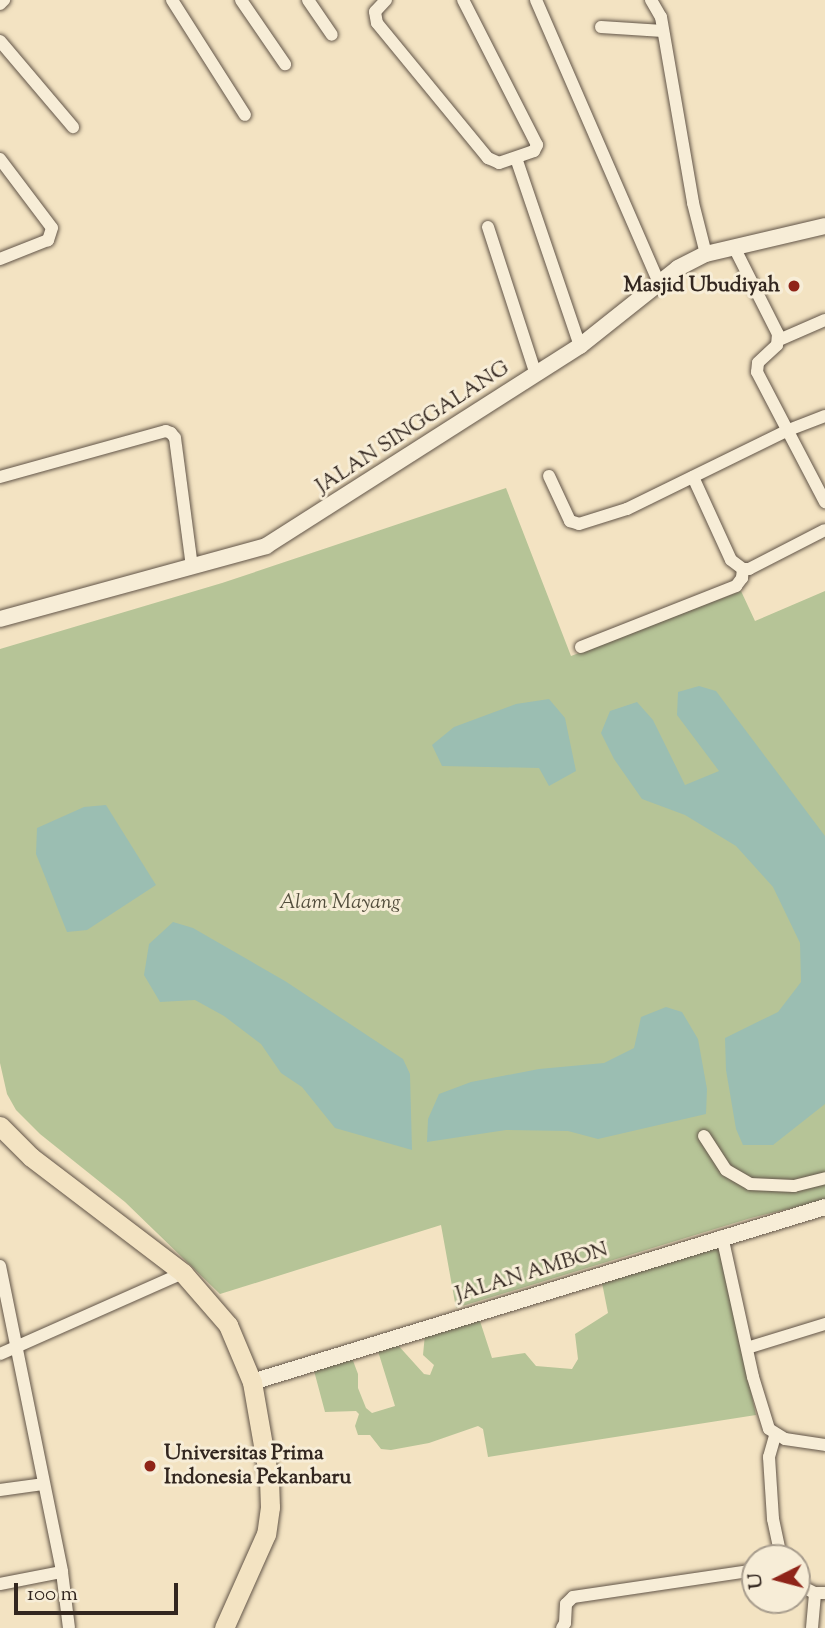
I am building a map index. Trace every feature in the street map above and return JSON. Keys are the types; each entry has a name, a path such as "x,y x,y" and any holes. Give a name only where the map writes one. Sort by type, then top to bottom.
{"main road":[{"name":"JALAN SINGGALANG","path":"0,619 275,542 580,346 678,268 706,254 825,226"},
{"path":"0,1126 31,1157 183,1273 228,1325 252,1382 269,1479 270,1507 266,1534 224,1628"},
{"name":"JALAN AMBON","path":"252,1382 722,1236 825,1207"}],"street":[{"path":"0,4 4,0"},
{"path":"172,0 245,115"},
{"path":"241,0 285,64"},
{"path":"308,0 332,35"},
{"path":"386,0 375,12 377,23 488,158 499,163 534,151 535,138 463,0"},
{"path":"536,0 659,283"},
{"path":"651,0 661,17 693,203 706,254"},
{"path":"601,27 663,31"},
{"path":"0,41 73,127"},
{"path":"516,158 580,346"},
{"path":"0,159 52,228 48,240 0,259"},
{"path":"488,226 536,374"},
{"path":"734,247 779,340"},
{"path":"825,320 779,340 757,368 786,431 825,502"},
{"path":"549,476 570,521 576,524 627,509 786,431 825,416"},
{"path":"0,477 166,431 171,433 175,438 192,567"},
{"path":"693,477 731,560 743,569 749,569 825,530"},
{"path":"581,647 736,586 743,578 743,569"},
{"path":"704,1136 726,1170 750,1184 794,1186 825,1178"},
{"path":"722,1236 747,1348 769,1429 775,1436 825,1445"},
{"path":"0,1266 62,1572 69,1628"},
{"path":"0,1354 183,1273"},
{"path":"747,1348 825,1324"},
{"path":"775,1436 769,1457 773,1519 778,1544"},
{"path":"0,1490 43,1484"},
{"path":"0,1584 62,1572"},
{"path":"562,1628 565,1623 566,1604 573,1597 741,1572"},
{"path":"812,1628 820,1593"}],"green space":[{"name":"Alam Mayang","path":"506,488 571,656 741,591 755,621 825,591 825,1200 751,1218 456,1308 441,1225 220,1294 125,1202 40,1134 16,1110 7,1094 0,1063 0,649 222,583"},
{"path":"719,1242 756,1415 488,1457 483,1429 478,1426 429,1443 391,1450 381,1449 370,1435 358,1435 355,1426 359,1414 356,1411 325,1412 313,1367 352,1358 358,1374 358,1388 366,1408 372,1413 395,1406 377,1348 396,1343 424,1374 430,1375 434,1365 423,1355 425,1334 479,1318 492,1358 525,1353 536,1366 572,1369 578,1359 575,1334 608,1313 601,1278"}],"water":[{"path":"699,686 716,691 825,836 825,1104 773,1145 743,1145 736,1129 726,1070 725,1038 778,1012 801,982 800,943 773,887 736,846 685,815 642,799 614,759 601,733 610,711 637,702 653,720 685,785 719,771 677,715 678,692"},
{"path":"549,699 565,718 576,771 549,786 539,768 442,766 432,745 454,727 516,704"},
{"path":"106,805 156,885 87,930 67,932 36,854 37,828 84,807"},
{"path":"173,922 193,928 285,981 403,1059 410,1074 412,1150 335,1128 302,1087 281,1073 261,1044 224,1016 195,1000 160,1002 144,975 149,944"},
{"path":"666,1007 682,1012 698,1039 707,1089 706,1114 598,1139 568,1131 506,1130 427,1142 428,1119 439,1094 471,1082 539,1069 604,1063 634,1048 641,1017"}],"place":[{"name":"Masjid Ubudiyah","path":"794,286"},
{"name":"Universitas Prima Indonesia Pekanbaru","path":"150,1466"}]}
